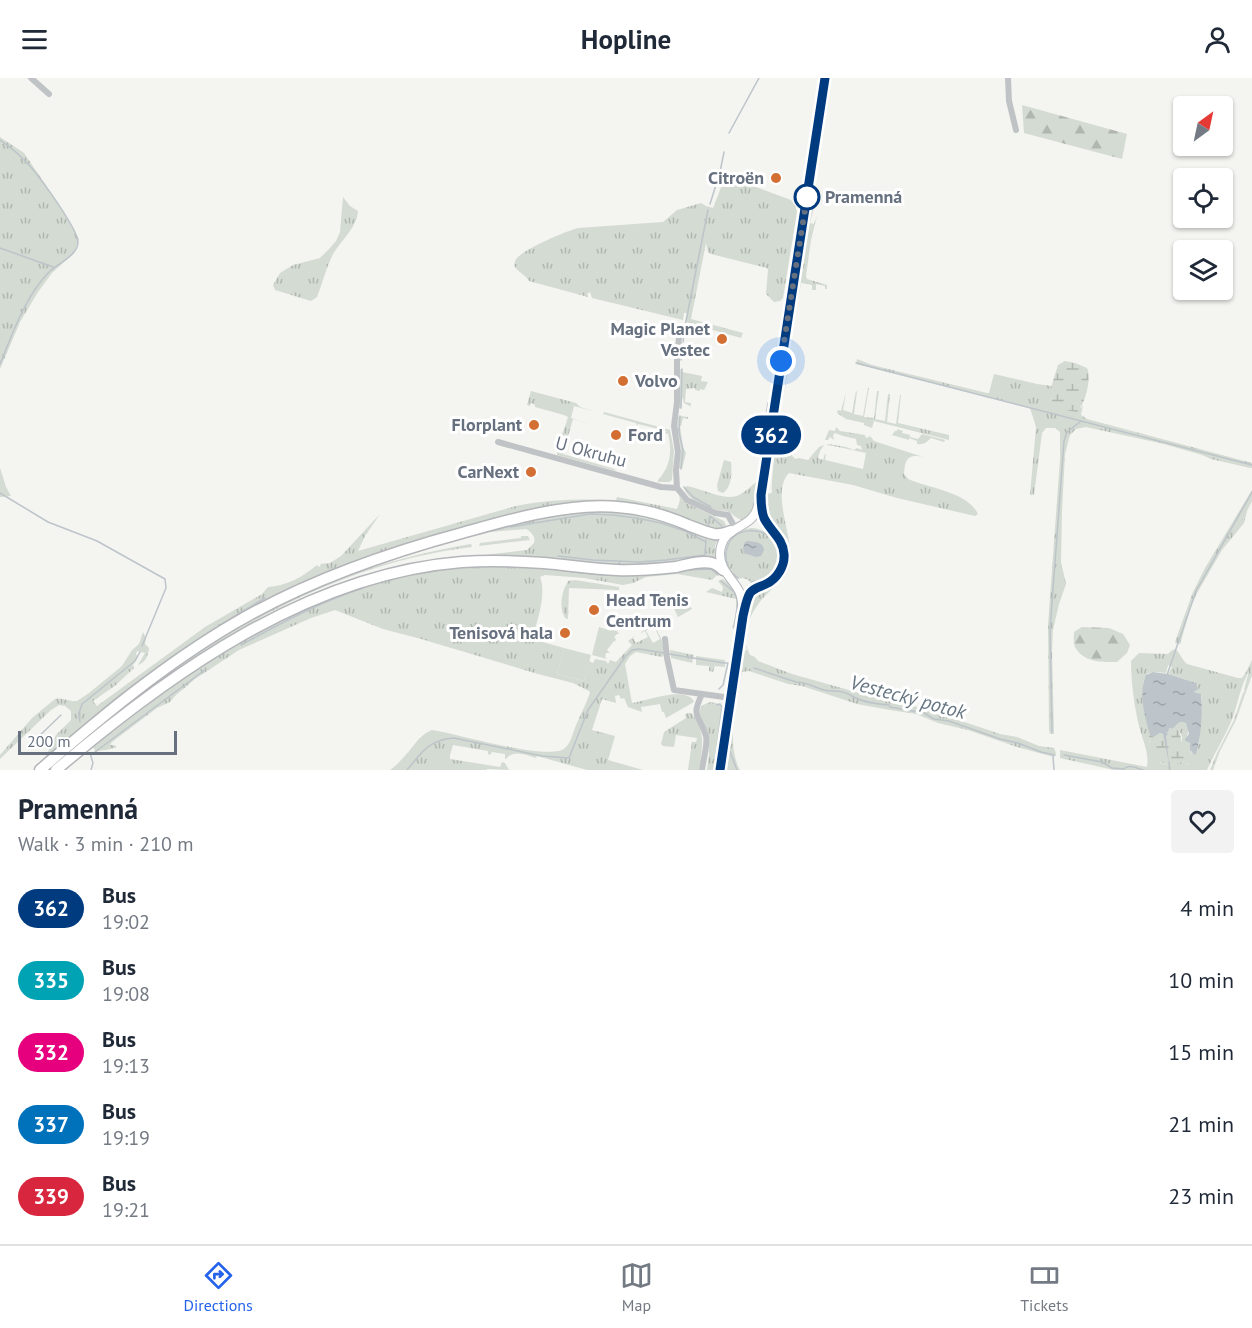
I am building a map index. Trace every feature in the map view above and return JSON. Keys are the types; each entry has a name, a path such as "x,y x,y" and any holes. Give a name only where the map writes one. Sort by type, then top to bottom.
{"highway":[{"path":"40,770 154,678 217,634 296,592 399,552 518,518 586,506 648,512 712,534 722,534 737,528"},
{"path":"56,770 152,692 234,640 299,606 368,580 423,567 481,561 529,562 628,570 711,563 723,570"}],"main road":[{"path":"743,616 741,597 732,580 723,570 720,559 721,549 724,539 755,515 761,496 825,78"},
{"path":"720,770 743,616 750,594 775,578 783,563 783,547 763,515 761,496"},
{"path":"737,528 760,524 773,531"},
{"path":"732,580 745,587 760,586"}],"street":[{"path":"31,78 49,94"},
{"path":"1008,78 1016,130"},
{"path":"676,488 678,452 674,426 680,328"},
{"name":"U Okruhu","path":"498,442 661,487 676,488 689,501 715,513 728,515 737,528"},
{"path":"665,639 674,690 730,698"},
{"path":"702,694 696,713 706,737 702,770"}],"green space":[{"path":"1022,105 1127,134 1122,159 1024,133"},
{"path":"0,137 24,153 79,239 74,253 52,273 38,292 20,322 0,369"},
{"path":"728,178 791,200 797,212 783,298 780,301 774,302 766,294 767,268 711,254 708,252 706,243 691,319 743,333 741,338 688,323 686,321 688,313 684,313 683,320 592,298 590,292 587,294 588,297 529,281 514,265 518,257 530,249 578,228 663,222 677,210 701,203 713,208 722,185"},
{"path":"814,193 819,193 817,206 814,207 810,223 814,224 817,216 806,276 807,279 827,285 827,289 825,286 816,284 816,290 812,290 812,285 801,283 789,346 790,360 784,393 788,336 790,337 805,231 811,214"},
{"path":"343,197 350,206 358,211 357,217 332,256 317,297 311,301 275,290 273,285 280,273 293,265 320,258 336,241 340,232"},
{"path":"857,359 872,365 987,393 989,393 994,374 1052,386 1051,399 1081,408 1083,405 1081,415 1087,419 1252,463 1252,468 1250,468 1211,459 1164,444 1086,427 1076,429 1070,435 1065,454 1062,511 1061,562 1066,584 1053,630 1054,734 1050,734 1049,730 1048,625 1060,432 1055,428 1046,428 1042,433 1034,495 1030,495 1036,427 1030,408 856,364"},
{"path":"1065,361 1087,368 1088,372 1087,391 1083,404 1077,412 1058,407 1051,397 1058,365"},
{"path":"681,369 682,372 702,376 701,381 708,382 704,390 686,389 685,402 691,403 690,409 682,398 681,409 679,408"},
{"path":"868,388 864,417 874,418 877,391 879,391 875,419 885,421 888,394 890,394 887,422 896,424 901,395 898,423 949,435 949,440 874,421 872,428 864,423 846,419 837,413 838,410 841,411 846,392 843,410 852,413 856,391 854,414 863,416"},
{"path":"531,391 576,403 580,407 596,412 574,406 571,418 593,425 573,419 563,454 616,471 557,455 568,417 535,407 531,403 530,406 527,405"},
{"path":"604,412 670,430 674,451 672,480 658,482 666,469 669,458 668,433 665,433 667,431 638,424 637,426 636,423 603,414"},
{"path":"680,416 688,417 688,419 683,418 680,426 686,453 682,469 679,468 681,450 677,428"},
{"path":"836,427 840,431 865,435 868,438 869,436 874,441 923,457 913,456 908,459 904,474 908,479 957,496 973,507 978,514 975,516 853,485 789,473 784,482 782,505 790,551 787,539 766,513 765,500 767,492 770,494 772,492 775,454 778,451 784,451 784,454 786,452 791,454 795,459 808,460 819,447 824,445 818,458 823,460 826,454 825,460 863,469 866,453 827,446 828,444 862,450 861,446 857,445 856,439 835,433 834,440 830,437 825,440 829,430 835,431"},
{"path":"897,429 918,439 922,434 945,440 944,442 931,438 924,443 917,444 917,441 909,438 909,440 892,435"},
{"path":"724,460 731,462 731,479 723,493 718,491 717,485"},
{"path":"0,468 6,487 11,496 0,497"},
{"path":"758,481 754,511 743,520 729,512 702,505 689,496 684,488 687,486 720,496 733,497 742,494"},
{"path":"1252,490 1252,501 1244,523 1222,550 1196,595 1180,644 1175,643 1193,592 1205,568"},
{"path":"679,496 686,503 724,521 726,525 724,530 720,532 590,503 349,564 267,599 215,628 139,682 45,758 56,735 71,720 71,711 65,706 59,705 51,710 0,759 0,755 32,718 55,699 77,701 122,666 132,650 139,644 143,632 146,638 145,644 149,648 146,658 138,665 145,653 137,651 138,657 133,665 134,668 116,685 93,701 97,706 205,627 262,594 268,587 294,580 317,565 319,567 320,564 330,563 341,556 380,514 358,551 516,506 566,500 616,500 617,497 677,509"},
{"path":"582,509 643,514 719,538 715,546 716,560 623,565 524,556 478,556 527,550 534,543 534,536 526,529 491,532 491,529"},
{"path":"753,528 773,538 778,546 779,555 778,564 773,572 753,583 738,579 727,565 725,556 726,548 736,535 743,530"},
{"path":"521,536 528,536 530,540 479,546 480,543 521,538"},
{"path":"471,544 472,547 382,566 297,599 217,643 142,696 140,694 234,628 290,599 379,565"},
{"path":"491,562 607,571 709,565 719,573 712,580 677,574 646,577 623,585 584,578 545,575 540,577 542,599 532,639 564,648 557,674 584,681 589,661 593,663 595,659 606,661 608,664 610,660 616,662 632,645 628,641 636,635 633,638 636,643 648,637 645,631 641,632 649,628 646,631 653,643 660,639 654,626 659,634 663,646 664,655 662,657 636,652 625,664 632,703 675,694 690,697 694,702 666,718 660,704 641,707 642,712 628,707 624,698 621,699 619,695 615,696 616,703 602,699 592,730 615,736 608,760 643,770 587,770 537,756 536,758 516,753 505,759 505,754 492,752 490,755 488,751 453,745 450,759 500,767 502,762 509,770 390,770 419,739 432,730 541,752 565,748 571,740 590,693 573,683 383,629 335,610 311,618 239,650 195,679 170,702 157,708 112,742 110,745 116,747 96,752 93,747 202,665 284,616 381,579"},
{"path":"790,563 789,568 780,582 755,609 746,630 751,601 756,594 778,583"},
{"path":"723,579 737,595 739,613 737,627 732,628 736,614 736,599 706,592 712,588 722,592 723,587 718,581"},
{"path":"575,580 619,587 619,590 569,588 568,619 565,618 562,609 562,596 568,581"},
{"path":"675,601 678,604 680,602 689,605 692,609 678,617 672,604 660,610"},
{"path":"599,627 617,631 619,634 614,637 618,643 614,641 607,650 610,653 606,653 607,659 592,655"},
{"path":"1082,627 1109,628 1123,634 1130,645 1127,653 1117,662 1088,659 1079,652 1074,642 1074,632"},
{"path":"745,636 750,655 758,661 792,674 926,709 1039,746 1054,748 1056,753 1054,757 938,723 916,714 857,704 749,671 742,672 734,721 733,746 735,758 741,770 725,770 740,665 743,651 747,650 744,643"},
{"path":"564,648 591,655 584,681 557,674"},
{"path":"1175,649 1187,664 1238,678 1242,678 1252,660 1252,675 1236,720 1213,770 1210,770 1245,691 1249,671 1233,717 1207,770 1171,770 1172,765 1180,762 1190,764 1182,747 1182,736 1176,724 1183,719 1187,724 1188,732 1185,741 1190,743 1191,753 1199,744 1202,698 1201,694 1194,692 1196,683 1168,674 1172,667 1168,665 1166,673 1148,673 1143,686 1149,742 1161,763 1168,765 1168,770 1114,770 1060,758 1060,750 1147,767 1146,751 1137,719 1131,661 1139,653 1168,654"},
{"path":"670,650 694,655 692,663 671,658"},
{"path":"696,656 725,660 725,667 715,666 713,672 709,671 709,666 696,665"},
{"path":"710,702 720,704 724,709 718,770 707,770 708,732 699,713 701,706"},
{"path":"687,713 691,713 696,720 701,733 699,770 688,770 692,742 696,742 697,738 676,735 674,747 661,744 664,732 686,718"},
{"path":"1177,725 1184,748 1193,761 1190,764 1180,762 1172,765 1171,770 1168,770 1168,765 1157,759 1151,752 1149,729 1150,735 1162,733 1166,743 1168,728 1172,729"}],"water":[{"path":"745,542 762,545 764,550 761,556 756,557 744,553"},
{"path":"1153,672 1196,683 1198,690 1194,692 1201,694 1202,709 1198,748 1195,755 1190,750 1190,743 1185,741 1189,734 1186,723 1180,722 1166,732 1169,763 1163,734 1160,733 1153,737 1150,735 1143,705 1143,690 1146,675"}],"waterway":[{"path":"729,133 759,78"},
{"path":"0,140 19,155 38,176 64,213 78,242 72,255 50,271 33,292 20,315 0,364"},
{"path":"710,204 724,152"},
{"path":"683,342 708,210"},
{"path":"0,248 53,267"},
{"path":"780,337 783,317"},
{"path":"777,346 777,356"},
{"path":"681,360 682,351"},
{"path":"856,363 1252,465"},
{"path":"681,408 682,369"},
{"path":"766,415 768,403"},
{"path":"680,416 679,432 683,450 681,469"},
{"path":"1052,732 1050,629 1064,441 1067,432 1080,422"},
{"path":"762,455 766,428"},
{"path":"684,487 693,497 711,507"},
{"path":"1167,675 1196,591 1252,492"},
{"path":"0,493 48,522 97,541 165,579 166,588 142,646"},
{"path":"510,527 590,514 613,515 661,523 685,531 706,542"},
{"path":"708,527 710,516 722,526"},
{"path":"728,567 726,550 735,536 755,531 762,532 774,540"},
{"path":"558,556 639,562 666,560 705,555 706,540"},
{"path":"751,582 764,578 773,570 778,559 777,546"},
{"path":"554,569 604,575 654,574"},
{"path":"685,570 711,569 718,575"},
{"path":"730,571 738,578"},
{"path":"721,581 734,592 738,601 734,628"},
{"path":"241,645 316,606 363,588"},
{"path":"103,709 182,650 265,598"},
{"name":"Vestecký potok","path":"407,770 432,744 454,738 542,756 569,758 588,710 625,657 632,650 639,649 664,653"},
{"path":"80,722 79,713 82,704 135,661 140,652"},
{"name":"Vestecký potok","path":"669,654 728,663 723,685 719,689"},
{"name":"Vestecký potok","path":"754,668 824,690 845,692 867,702 924,713 934,719 949,721 1055,755"},
{"path":"91,755 206,669"},
{"path":"714,770 722,707 720,704 717,705"},
{"path":"32,743 61,715"},
{"path":"729,749 737,770"},
{"path":"90,753 93,763 91,770"},
{"name":"Vestecký potok","path":"1064,755 1102,762 1112,768 1130,767 1143,770"},
{"path":"1053,756 1054,770"},
{"path":"1169,762 1170,770"}],"bus line":[{"name":"362","path":"720,770 746,602 752,591 775,578 784,560 780,541 763,515 761,495 825,78"}],"place":[{"name":"Citroën","path":"776,178"},
{"name":"Pramenná","path":"807,197"},
{"name":"Magic Planet Vestec","path":"722,339"},
{"name":"Volvo","path":"623,381"},
{"name":"Florplant","path":"534,425"},
{"name":"Ford","path":"616,435"},
{"name":"CarNext","path":"531,472"},
{"name":"Head Tenis Centrum","path":"594,610"},
{"name":"Tenisová hala","path":"565,633"}],"route":[{"path":"781,361 807,197"}]}
